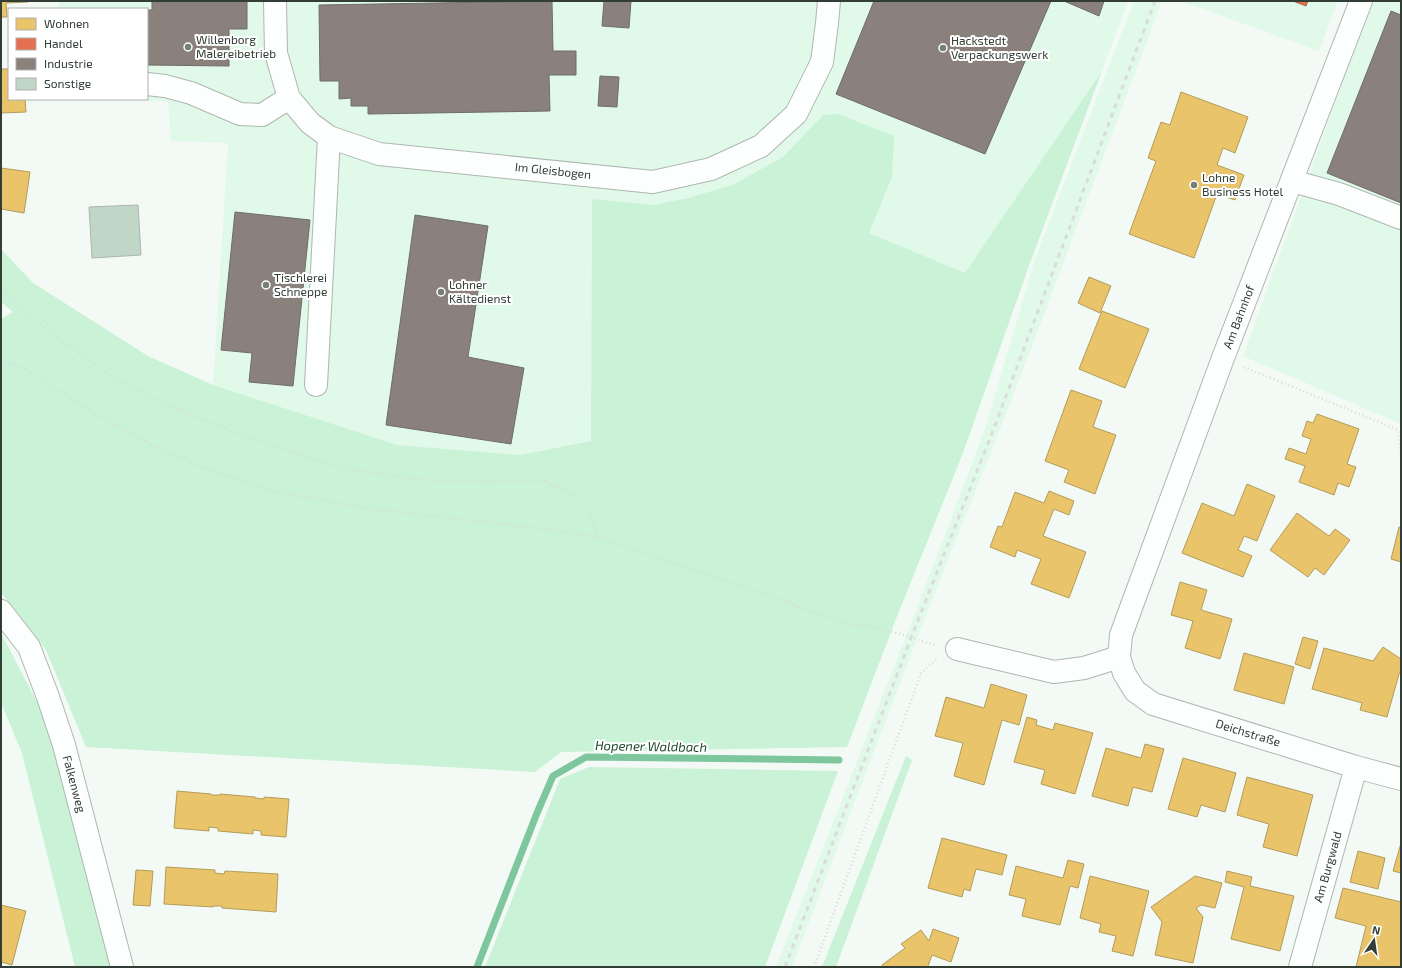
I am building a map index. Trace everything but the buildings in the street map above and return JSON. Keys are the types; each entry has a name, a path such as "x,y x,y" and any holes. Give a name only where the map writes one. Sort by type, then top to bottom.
{"street":[{"name":"Im Gleisbogen","path":"275,1 276,53 289,98 310,123 329,137 379,154 654,182 711,169 761,146 796,114 822,62 828,1"},
{"name":"Am Bahnhof","path":"1120,646 1223,358 1361,1"},
{"path":"148,84 165,86 191,93 240,114 262,114 289,98"},
{"path":"316,386 329,137"},
{"path":"1292,180 1339,194 1401,218"},
{"name":"Falkenweg","path":"1,611 29,647 64,745 122,967"},
{"path":"957,649 1054,672 1084,668 1120,646"},
{"name":"Deichstraße","path":"1120,646 1124,673 1135,691 1153,704 1356,767 1401,779"},
{"name":"Am Burgwald","path":"1300,967 1356,767"}],"path":[{"path":"1,290 48,331 107,373 153,398 211,423 283,449 351,470 424,480 542,480 571,493 590,515 599,537"},
{"path":"1223,358 1398,430 1401,454"},
{"path":"1,363 7,363 25,369 110,422 154,446 205,468 277,492 370,509 546,529 599,537 849,624 881,628 928,644"},
{"path":"814,967 921,673 937,659 957,649"}],"shaded area":[{"path":"59,1 1128,1 1102,71 965,273 869,233 892,177 823,115 783,157 732,185 688,198 654,205 592,199 591,441 520,455 397,445 213,385 228,143 171,141 168,101 122,100 148,100 148,8 58,8"},
{"path":"1134,1 1162,1 1020,378 919,633 792,967 776,967 909,629 985,429 1035,259"},
{"path":"1181,1 1338,1 1319,51"},
{"path":"1374,1 1401,1 1401,424 1243,356 1350,62"},
{"path":"1102,71 1030,263 963,453 896,619 847,747 561,752 535,772 86,747 46,650 1,592 1,319 13,312 1,302 1,249 33,283 148,356 213,385 397,445 520,455 591,441 592,199 654,205 688,198 732,185 783,157 823,115 838,114 894,136 892,177 869,233 965,273"},
{"path":"1,633 39,706 54,751 111,967 75,967 22,753 1,703"},
{"path":"906,756 912,760 836,967 822,967"},
{"path":"589,767 838,771 765,967 485,967 560,779"}],"waterway":[{"name":"Hopener Waldbach","path":"477,967 553,776 586,757 839,760"}],"railway":[{"path":"785,967 911,638 994,428 1155,1"}],"place":[{"name":"Willenborg Malereibetrieb","path":"188,47"},
{"name":"Hackstedt Verpackungswerk","path":"943,48"},
{"name":"Lohne Business Hotel","path":"1194,185"},
{"name":"Tischlerei Schneppe","path":"266,285"},
{"name":"Lohner Kältedienst","path":"441,292"}]}
